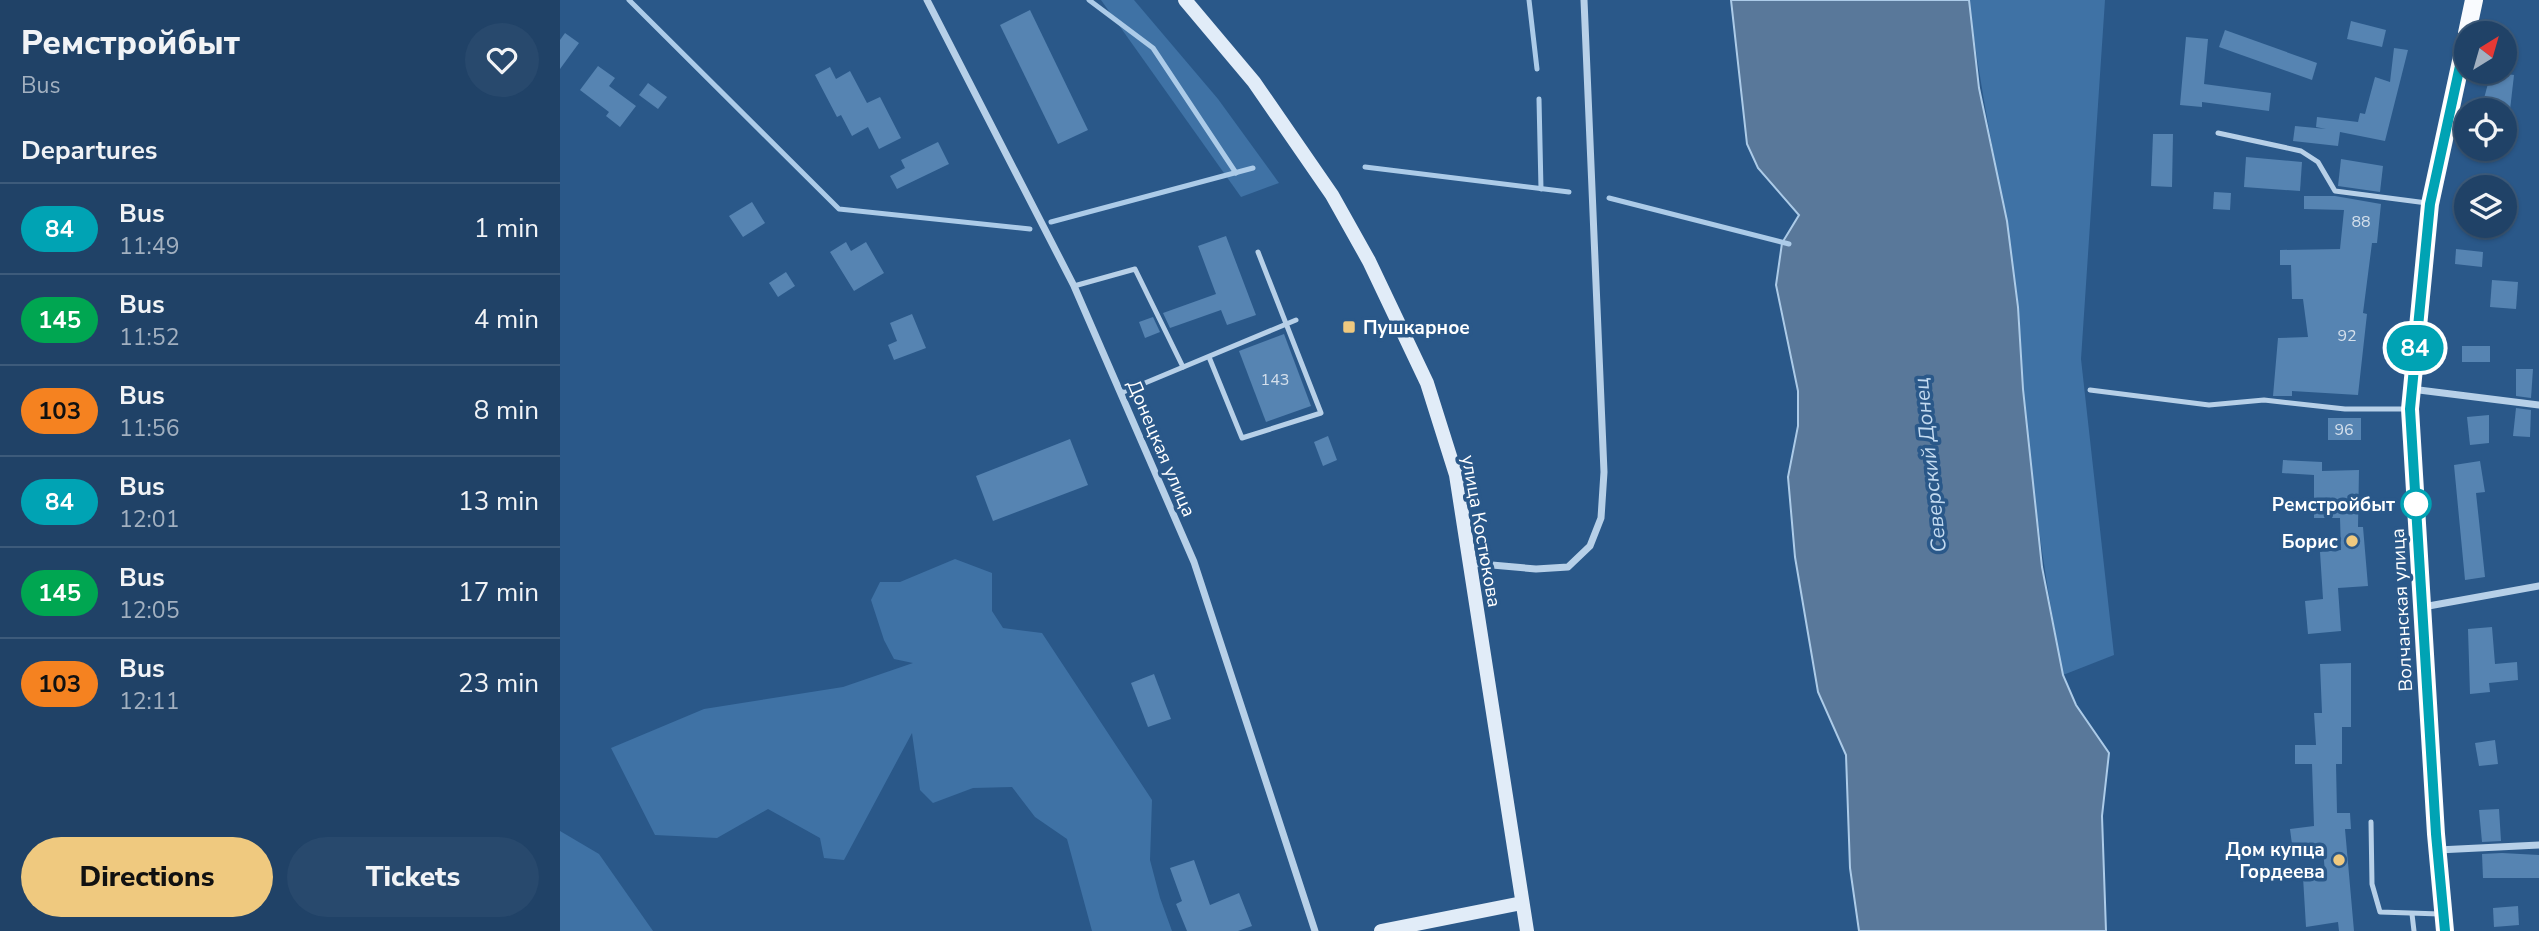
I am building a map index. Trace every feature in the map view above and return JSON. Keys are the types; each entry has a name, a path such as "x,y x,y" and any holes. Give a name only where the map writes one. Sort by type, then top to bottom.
{"main road":[{"name":"улица Костюкова","path":"1185,0 1254,82 1332,195 1369,261 1427,383 1456,475 1527,931"},
{"name":"Волчанская улица","path":"2469,21 2474,0"},
{"name":"Волчанская улица","path":"2444,923 2437,850 2410,409 2430,204 2456,84"},
{"path":"1381,931 1522,903"}],"street":[{"name":"Донецкая улица","path":"927,0 1074,286 1194,562 1315,931"},
{"path":"1469,563 1536,569 1568,567 1590,546 1601,518 1604,472 1584,0"},
{"path":"2411,389 2539,405"},
{"path":"2421,607 2539,586"},
{"path":"2437,850 2539,845"}],"lane":[{"path":"2218,132 2301,150 2318,162 2335,191 2430,204"},
{"path":"1209,357 1242,438 1321,413 1258,252"},
{"path":"1074,286 1135,269 1184,367"},
{"path":"1121,393 1296,320"},
{"path":"2090,390 2209,405 2263,400 2345,409 2410,409"},
{"path":"2371,822 2372,884 2380,912 2412,914 2444,923"},
{"path":"2412,914 2414,931"}],"shaded area":[{"path":"1101,0 1134,0 1218,99 1279,183 1241,197"},
{"path":"1969,0 2105,0 2081,359 2114,655 2063,675 2034,496 2018,303"},
{"path":"955,559 992,573 992,611 1003,628 1042,633 1152,800 1150,860 1172,931 1092,931 1067,839 1035,817 1012,787 973,788 933,803 920,790 912,733 844,860 824,858 820,838 768,809 717,838 655,835 611,748 704,709 843,687 913,663 894,659 884,640 871,600 880,582 900,582"},
{"path":"560,831 599,854 653,931 560,931"}],"water":[{"name":"Северский Донец","path":"1731,0 1969,0 1979,88 2007,221 2018,307 2023,389 2042,567 2063,675 2076,705 2109,753 2102,816 2106,931 1859,931 1850,868 1846,755 1818,692 1795,557 1788,477 1798,426 1798,391 1776,285 1782,243 1799,215 1758,168 1747,144"}],"building":[{"path":"1030,10 1088,130 1058,144 1000,25"},
{"path":"2351,21 2386,30 2382,47 2347,39"},
{"path":"2225,30 2317,63 2312,80 2219,47"},
{"path":"565,33 579,43 560,69 560,40"},
{"path":"2186,37 2208,39 2204,84 2271,93 2269,111 2202,102 2202,107 2180,105"},
{"path":"2394,48 2408,50 2385,141 2340,132 2338,146 2293,141 2295,126 2326,129 2316,127 2317,117 2358,122 2360,113 2365,114 2375,77 2390,82"},
{"path":"598,66 615,78 609,86 636,106 620,127 606,116 609,112 580,90"},
{"path":"830,67 836,79 850,71 867,103 880,97 901,138 879,149 868,127 852,136 841,115 837,117 815,75"},
{"path":"648,83 667,97 658,109 639,95"},
{"path":"2488,84 2513,84 2511,98 2484,98"},
{"path":"2153,134 2173,134 2172,187 2151,186"},
{"path":"938,142 949,164 897,189 890,176 905,168 901,160"},
{"path":"2246,157 2302,162 2300,191 2244,187"},
{"path":"2341,159 2383,166 2380,192 2338,186"},
{"path":"2214,192 2231,193 2230,210 2213,209"},
{"path":"2304,196 2335,196 2381,204 2377,243 2372,243 2363,313 2367,314 2358,395 2292,391 2292,396 2273,396 2278,338 2308,337 2303,299 2292,299 2291,265 2280,265 2280,250 2340,249 2344,210 2304,209"},
{"path":"752,202 765,223 743,237 729,216"},
{"path":"1226,236 1256,315 1227,325 1221,310 1170,328 1163,313 1216,294 1198,246"},
{"path":"846,242 851,251 866,242 884,273 854,291 830,252"},
{"path":"2456,249 2483,252 2482,267 2455,264"},
{"path":"786,272 795,286 778,297 769,283"},
{"path":"2492,280 2518,282 2516,309 2490,307"},
{"path":"912,314 926,348 894,360 888,345 897,341 890,323"},
{"path":"1153,317 1160,332 1145,338 1139,322"},
{"path":"1284,334 1311,406 1266,422 1239,351"},
{"path":"2462,346 2490,346 2490,362 2462,362"},
{"path":"2516,369 2533,369 2531,398 2516,396"},
{"path":"2516,408 2531,410 2530,437 2513,436"},
{"path":"2489,415 2489,443 2470,445 2467,417"},
{"path":"2328,418 2361,418 2361,440 2328,440"},
{"path":"1328,436 1337,460 1323,466 1314,442"},
{"path":"1070,439 1088,485 993,521 976,476"},
{"path":"2283,460 2322,462 2322,471 2359,470 2358,527 2363,527 2368,586 2338,588 2341,631 2308,634 2305,601 2323,599 2320,552 2341,550 2340,518 2314,518 2314,475 2282,473"},
{"path":"2480,461 2485,492 2476,493 2485,577 2465,580 2454,465"},
{"path":"2492,627 2495,664 2517,662 2518,680 2489,683 2490,692 2470,694 2468,629"},
{"path":"2351,663 2351,727 2342,727 2342,764 2336,764 2337,813 2350,813 2351,829 2345,829 2354,931 2339,931 2338,922 2306,927 2303,877 2325,874 2323,848 2293,852 2290,829 2314,826 2312,764 2295,764 2295,745 2316,745 2314,713 2322,713 2320,664"},
{"path":"1154,674 1171,719 1148,727 1131,683"},
{"path":"2495,740 2498,764 2479,766 2475,743"},
{"path":"2499,809 2501,841 2482,842 2479,810"},
{"path":"2482,854 2539,855 2539,878 2483,878"},
{"path":"1194,860 1210,905 1239,893 1252,926 1238,931 1187,931 1176,904 1182,901 1170,868"},
{"path":"2518,906 2519,925 2494,927 2493,908"}],"waterway":[{"path":"629,0 839,209 1030,229"},
{"path":"1089,0 1153,48 1236,173"},
{"path":"1529,0 1537,69"},
{"path":"1539,99 1541,189"},
{"path":"1365,167 1569,192"},
{"path":"1051,222 1253,168"},
{"path":"1609,198 1789,244"}],"bus line":[{"name":"84","path":"2445,931 2436,834 2410,409 2430,204 2456,84"}],"place":[{"name":"Пушкарное","path":"1349,327"},
{"name":"Ремстройбыт","path":"2416,504"},
{"name":"Борис","path":"2352,541"},
{"name":"Дом купца Гордеева","path":"2339,860"}]}
